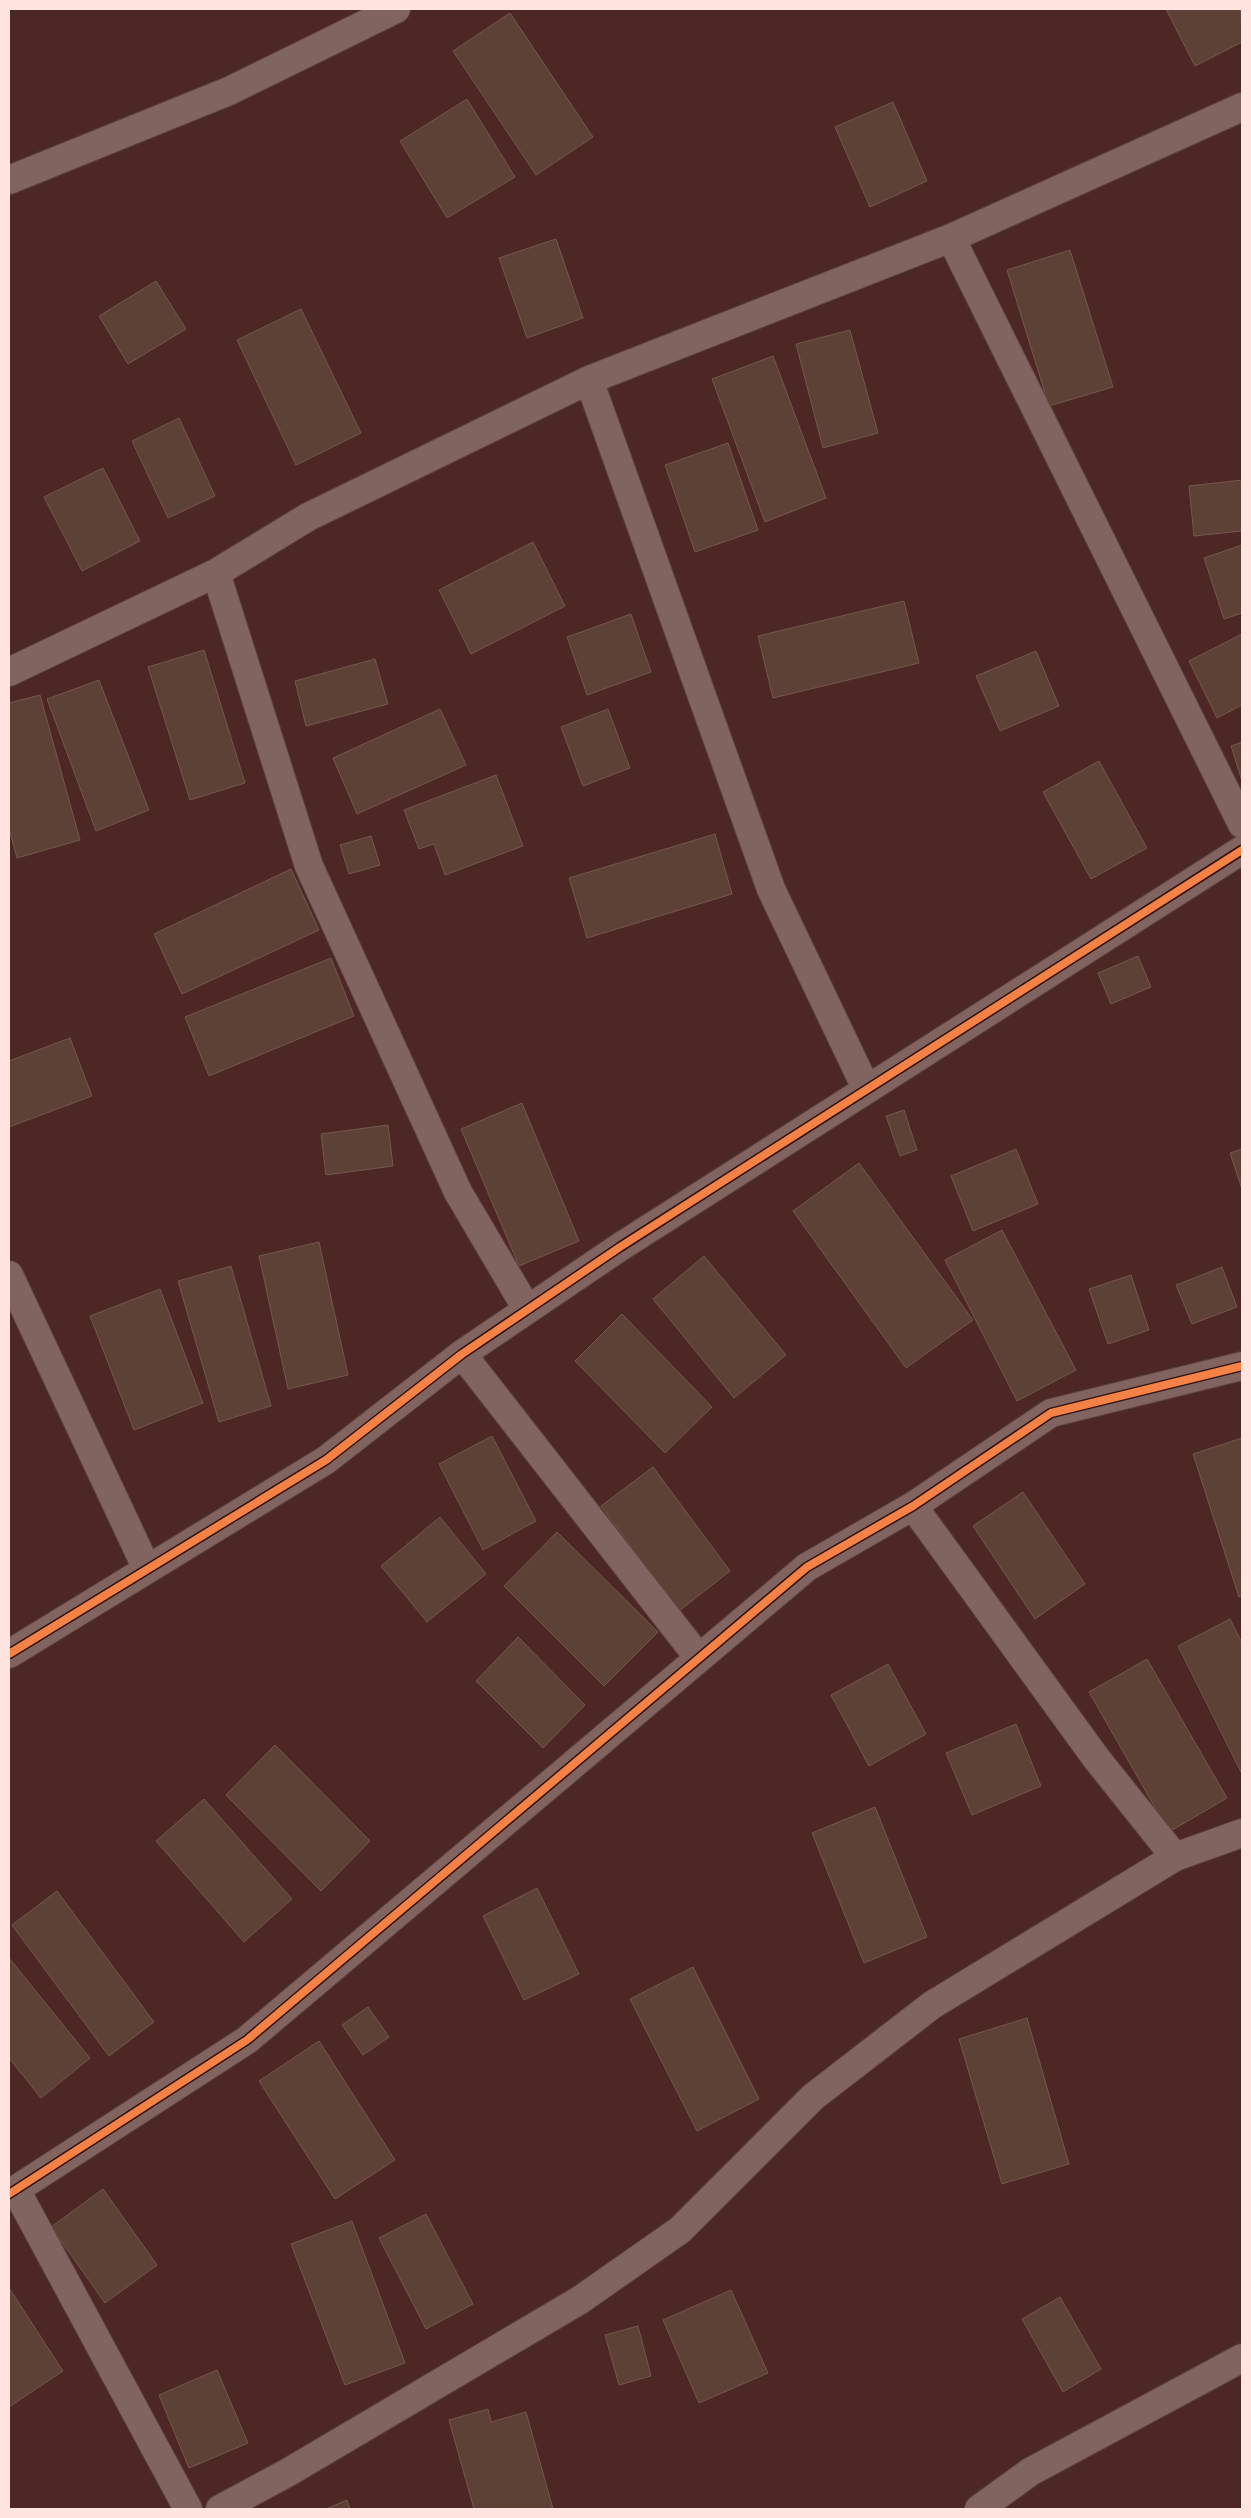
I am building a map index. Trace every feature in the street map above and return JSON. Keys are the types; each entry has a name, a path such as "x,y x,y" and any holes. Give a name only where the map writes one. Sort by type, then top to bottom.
{"street":[{"path":"9,180 229,92 396,9"},
{"path":"9,672 216,573 308,517 589,380 951,238 1242,106"},
{"path":"951,238 1242,824"},
{"path":"589,380 771,889 866,1088"},
{"path":"216,573 309,866 458,1192 527,1309"},
{"path":"9,1654 326,1460 462,1354 620,1246 1242,850"},
{"path":"9,1275 147,1569"},
{"path":"462,1354 699,1658"},
{"path":"188,2509 12,2192 247,2040 806,1567 913,1506 1051,1413 1242,1366"},
{"path":"913,1506 1096,1758 1175,1857"},
{"path":"220,2509 287,2474 580,2300 680,2230 813,2097 932,2005 1175,1857 1242,1833"},
{"path":"979,2509 1030,2472 1242,2358"}],"building":[{"path":"1166,9 1241,9 1242,42 1195,66"},
{"path":"510,13 593,137 536,175 453,51"},
{"path":"467,99 515,177 447,218 400,141"},
{"path":"893,102 927,181 870,207 835,127"},
{"path":"556,239 583,318 527,338 499,258"},
{"path":"1070,250 1113,387 1049,406 1007,270"},
{"path":"156,281 186,329 128,364 99,316"},
{"path":"301,309 361,433 296,465 237,340"},
{"path":"850,330 878,433 823,448 796,344"},
{"path":"773,356 826,498 765,522 712,379"},
{"path":"179,418 215,496 168,518 132,441"},
{"path":"728,443 758,530 695,552 665,465"},
{"path":"103,468 140,541 82,571 44,497"},
{"path":"1242,480 1242,531 1194,536 1189,486"},
{"path":"533,542 565,606 471,654 439,590"},
{"path":"1242,545 1242,613 1224,619 1204,558"},
{"path":"904,601 919,663 773,698 758,636"},
{"path":"631,614 651,672 587,695 567,637"},
{"path":"1242,634 1242,705 1217,718 1189,661"},
{"path":"204,650 245,783 190,800 148,667"},
{"path":"1036,651 1059,706 1000,731 976,676"},
{"path":"375,659 388,704 306,726 295,681"},
{"path":"99,680 149,810 96,831 47,699"},
{"path":"40,695 80,840 17,858 9,829 9,703"},
{"path":"440,709 466,765 357,814 333,758"},
{"path":"608,709 630,768 583,786 561,727"},
{"path":"1242,742 1242,781 1231,746"},
{"path":"1099,761 1147,848 1091,879 1043,792"},
{"path":"496,775 523,846 445,875 434,844 419,849 404,810"},
{"path":"715,834 732,894 587,938 569,878"},
{"path":"371,836 380,865 349,874 340,845"},
{"path":"291,869 319,930 182,994 154,934"},
{"path":"1138,956 1151,987 1111,1004 1098,973"},
{"path":"331,958 354,1016 209,1076 185,1017"},
{"path":"70,1038 92,1096 9,1127 9,1061"},
{"path":"522,1103 579,1241 519,1266 461,1129"},
{"path":"904,1110 917,1150 900,1156 886,1116"},
{"path":"388,1125 393,1166 326,1175 321,1134"},
{"path":"1016,1149 1038,1204 973,1231 951,1176"},
{"path":"1242,1149 1242,1189 1230,1153"},
{"path":"859,1163 973,1320 906,1368 793,1211"},
{"path":"1002,1230 1076,1370 1017,1401 945,1260"},
{"path":"319,1242 348,1375 288,1389 259,1256"},
{"path":"704,1256 786,1355 734,1398 653,1299"},
{"path":"231,1266 271,1406 219,1422 178,1281"},
{"path":"1222,1267 1237,1307 1192,1324 1176,1285"},
{"path":"1131,1275 1149,1330 1108,1344 1089,1289"},
{"path":"160,1289 203,1403 134,1430 90,1316"},
{"path":"622,1314 712,1407 665,1453 575,1361"},
{"path":"492,1436 536,1521 483,1550 439,1464"},
{"path":"1242,1438 1242,1595 1239,1597 1193,1454"},
{"path":"653,1467 730,1571 679,1611 601,1506"},
{"path":"1023,1492 1085,1584 1035,1619 973,1526"},
{"path":"440,1517 486,1574 427,1622 381,1566"},
{"path":"557,1532 658,1632 604,1686 504,1586"},
{"path":"1230,1619 1242,1643 1242,1774 1178,1646"},
{"path":"518,1637 585,1705 543,1748 476,1681"},
{"path":"1147,1659 1227,1798 1169,1832 1089,1692"},
{"path":"888,1664 926,1734 869,1766 831,1695"},
{"path":"1016,1724 1041,1786 972,1815 946,1753"},
{"path":"275,1745 370,1841 321,1891 226,1795"},
{"path":"204,1799 292,1899 244,1942 156,1841"},
{"path":"875,1807 927,1937 864,1963 812,1833"},
{"path":"537,1888 579,1974 524,2000 483,1916"},
{"path":"57,1891 154,2022 109,2056 12,1925"},
{"path":"9,1958 90,2058 41,2098 9,2058"},
{"path":"693,1967 759,2099 697,2131 630,1999"},
{"path":"368,2007 389,2037 363,2055 342,2025"},
{"path":"1027,2018 1069,2164 1002,2184 959,2039"},
{"path":"319,2041 395,2160 335,2199 259,2081"},
{"path":"103,2189 157,2265 105,2303 51,2227"},
{"path":"426,2214 473,2304 426,2329 379,2238"},
{"path":"352,2221 405,2363 345,2385 291,2244"},
{"path":"9,2288 63,2371 9,2407"},
{"path":"731,2290 768,2373 699,2403 663,2320"},
{"path":"1060,2297 1101,2369 1063,2392 1022,2319"},
{"path":"638,2326 651,2376 619,2385 605,2335"},
{"path":"217,2370 248,2443 189,2468 159,2395"},
{"path":"488,2409 491,2422 526,2412 553,2509 474,2509 449,2420"},
{"path":"347,2500 350,2509 326,2509"}],"cycle path":[{"path":"9,1654 326,1460 462,1354 620,1247 1242,850"},
{"path":"9,2194 247,2040 807,1567 913,1506 1051,1413 1242,1366"}]}
